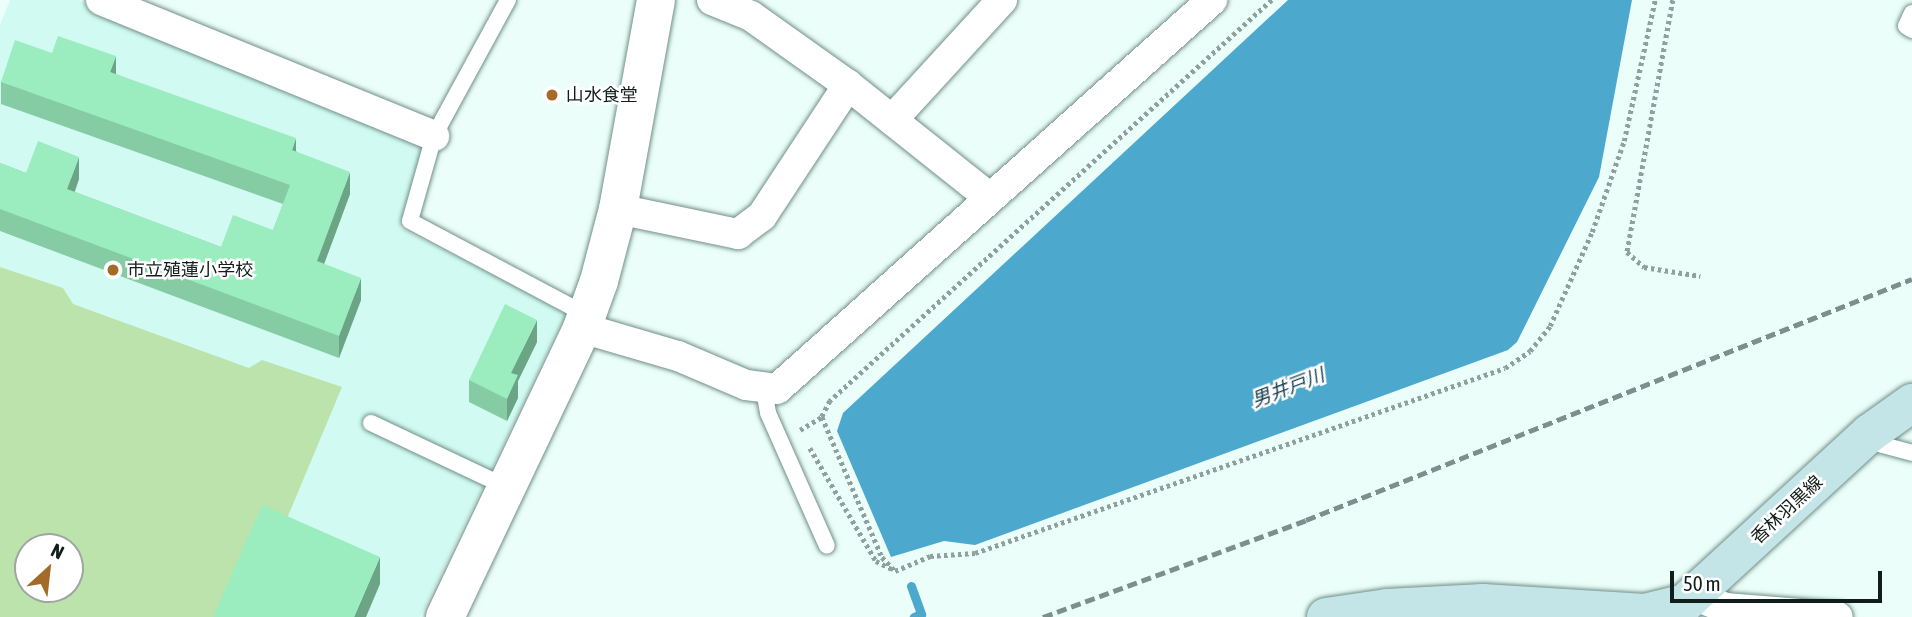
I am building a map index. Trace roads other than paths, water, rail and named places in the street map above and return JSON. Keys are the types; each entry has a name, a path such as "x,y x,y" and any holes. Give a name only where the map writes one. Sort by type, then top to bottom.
{"main road":[{"name":"香林羽黒線","path":"1326,617 1425,611 1660,614 1696,596 1870,433 1912,402"}],"street":[{"path":"101,0 434,136"},
{"path":"445,617 504,486 584,321 618,209 656,0"},
{"path":"712,0 751,16 848,85 990,198"},
{"path":"892,120 1002,0"},
{"path":"584,321 770,390 1213,0"},
{"path":"618,209 738,234 762,216 848,85"},
{"path":"1696,596 1725,608 1838,617"}],"lane":[{"path":"508,0 434,136 410,221 584,321"},
{"path":"1912,13 1906,26 1912,30"},
{"path":"770,390 768,413 827,546"},
{"path":"371,423 504,486"},
{"path":"1870,433 1879,444 1912,453"}],"water":[{"path":"1288,0 1632,0 1599,177 1517,342 1508,350 975,545 944,541 891,557 837,431 843,413"}],"waterway":[{"name":"男井戸川","path":"911,586 921,614 914,617"}],"railway":[{"path":"1043,617 1306,520 1912,279"}],"place":[{"name":"山水食堂","path":"552,95"},
{"name":"市立殖蓮小学校","path":"113,270"}]}
